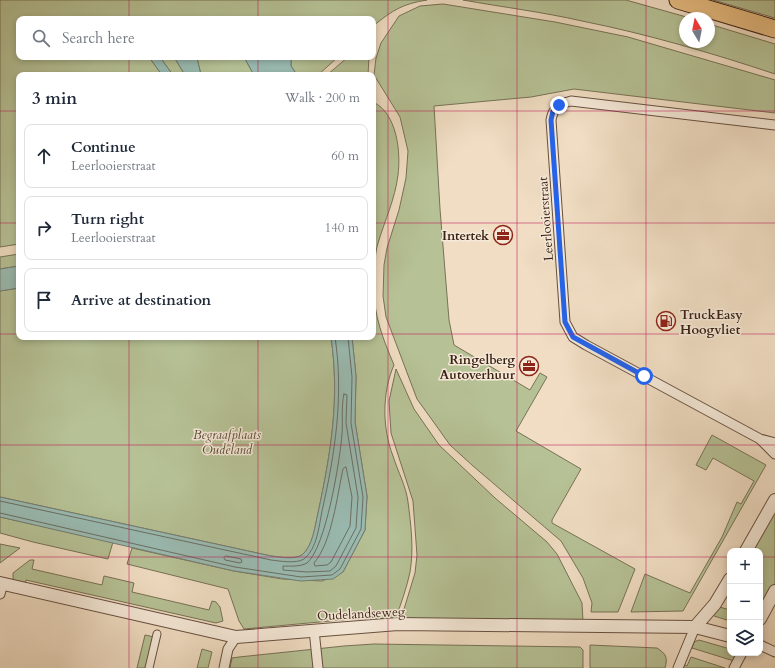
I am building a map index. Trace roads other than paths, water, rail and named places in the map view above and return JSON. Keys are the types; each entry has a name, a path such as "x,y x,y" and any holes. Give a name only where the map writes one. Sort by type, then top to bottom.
{"highway":[{"path":"678,0 775,29"}],"street":[{"name":"Leerlooierstraat","path":"775,125 571,101 559,105 553,111 551,120 565,322 568,330 573,337 586,345 760,439 775,443"},
{"name":"Leerlooierstraat","path":"760,439 775,454"},
{"path":"748,548 775,500"},
{"path":"678,668 695,627 715,604 727,584"},
{"name":"Oudelandseweg","path":"1,587 236,637 398,624 695,627 727,635"},
{"path":"763,614 775,592"},
{"path":"314,630 318,668"},
{"path":"149,668 157,634"},
{"path":"224,668 228,649 236,637"},
{"path":"763,646 775,652"},
{"path":"734,668 740,656"}],"water":[{"path":"151,60 162,60 171,72 160,72"},
{"path":"176,60 197,60 200,72 183,72"},
{"path":"246,60 291,60 291,66 295,72 252,72"},
{"path":"16,266 16,288 0,291 0,269"},
{"path":"331,340 352,340 356,376 355,422 367,496 365,530 343,572 333,579 301,581 234,571 0,517 0,497 271,556 291,558 299,557 306,551 313,536 327,468 333,425 335,382"}],"place":[{"name":"Intertek","path":"503,235"},
{"name":"TruckEasy Hoogvliet","path":"666,321"},
{"name":"Ringelberg Autoverhuur","path":"529,366"}],"park label":[{"name":"Begraafplaats Oudeland","path":"227,442"}]}
